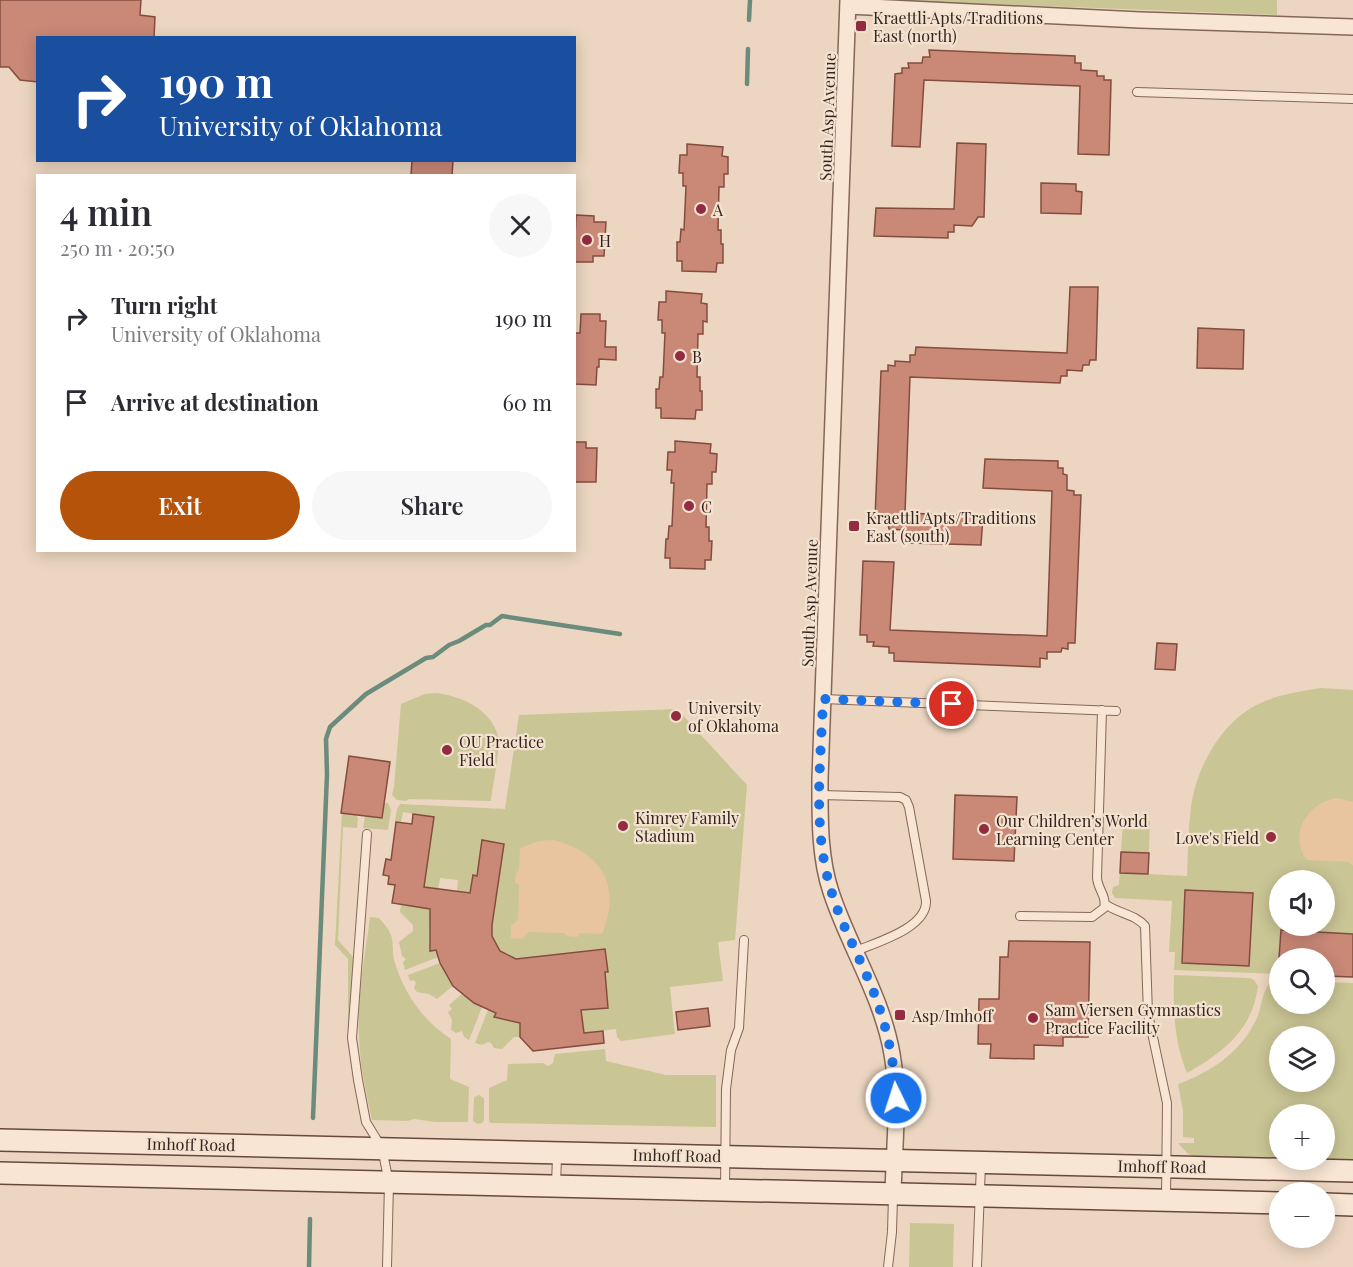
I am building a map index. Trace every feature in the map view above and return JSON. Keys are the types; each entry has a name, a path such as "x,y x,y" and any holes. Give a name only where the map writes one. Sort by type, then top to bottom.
{"main road":[{"name":"Imhoff Road","path":"0,1140 1353,1171"},
{"name":"Imhoff Road","path":"0,1173 1269,1203"},
{"path":"1335,1204 1353,1205"}],"street":[{"path":"848,3 1128,20 1353,27"},
{"name":"South Asp Avenue","path":"848,3 820,795 822,846 827,874 841,919 877,1001 892,1054 896,1098 893,1194"}],"lane":[{"path":"1137,92 1353,99"},
{"path":"823,699 1116,711"},
{"path":"1020,916 1092,917 1101,913 1105,904 1097,878 1102,710"},
{"path":"820,795 900,798 906,800 909,807 926,901 925,914 909,927 856,951"},
{"path":"367,834 352,1038 366,1122 382,1148 389,1183 387,1267"},
{"path":"1105,904 1116,912 1138,918 1145,926 1148,1014 1167,1103 1166,1200"},
{"path":"726,1190 724,1156 726,1089 731,1050 739,1028 744,940"},
{"path":"556,1187 557,1152"},
{"path":"977,1267 981,1162"},
{"path":"888,1267 893,1194"}],"shaded area":[{"path":"882,0 1277,0 1277,15"},
{"name":"Love's Field","path":"1321,688 1353,690 1353,977 1335,965 1335,948 1269,948 1269,974 1174,970 1175,952 1169,952 1172,901 1115,898 1112,893 1113,887 1119,885 1123,822 1150,821 1148,874 1187,876 1191,807 1198,779 1210,751 1239,716 1259,704 1285,695"},
{"name":"OU Practice Field","path":"436,693 455,697 474,706 489,718 494,727 499,742 491,801 409,799 406,801 397,800 392,795 401,704 425,694"},
{"name":"Kimrey Family Stadium","path":"677,709 747,785 735,940 718,942 723,981 670,987 675,1034 621,1041 617,1037 616,1029 584,1033 520,1024 520,1037 514,1037 502,1049 494,1048 488,1042 482,1045 475,1043 488,1010 496,1012 495,1018 526,1021 543,1014 608,1008 572,975 608,972 521,960 497,948 493,939 492,925 504,845 482,840 477,876 473,875 470,893 457,891 458,880 440,878 436,904 431,904 429,935 430,951 435,950 438,957 405,970 403,962 406,959 402,956 399,942 413,931 413,925 400,912 401,905 421,907 434,817 403,812 401,822 395,822 400,804 505,809 519,715"},
{"path":"384,803 388,803 391,810 388,830 363,828 365,816 382,818"},
{"path":"342,813 356,815 358,818 357,828 343,827 338,940 354,958 348,1026 348,959 335,945"},
{"path":"370,917 379,918 389,931 398,972 415,1005 431,1023 451,1039 450,1079 469,1087 468,1122 435,1122 414,1119 407,1121 372,1120 362,1068 359,1022"},
{"path":"440,963 453,986 437,999 429,994 417,992 414,988 416,983 414,980 410,981 408,975"},
{"path":"1174,975 1249,978 1254,980 1258,986 1250,1015 1243,1027 1224,1048 1187,1073 1179,1049 1175,1025"},
{"path":"1335,982 1353,983 1353,1160 1335,1160 1335,1104 1269,1104 1269,1159 1196,1157 1188,1154 1178,1143 1194,1143 1194,1138 1183,1137 1183,1111 1178,1084 1202,1074 1233,1052 1256,1020 1269,984 1269,1014 1335,1014"},
{"path":"462,994 482,1007 469,1040 464,1037 462,1031 456,1033 451,1030 452,1020 448,1012 452,1009 449,1005"},
{"path":"605,1049 606,1061 666,1075 716,1075 716,1127 491,1123 489,1121 489,1088 507,1080 508,1064 543,1063 548,1066 553,1063 555,1054"},
{"path":"479,1095 484,1098 484,1120 478,1124 473,1121 474,1097"},
{"path":"910,1223 954,1224 953,1267 909,1267"}],"sand":[{"path":"1337,798 1353,802 1353,866 1349,862 1306,860 1301,850 1300,830 1304,821 1317,806"},
{"path":"553,840 584,853 595,862 603,874 608,886 610,901 608,917 602,934 580,933 577,937 567,936 564,933 529,932 522,939 511,938 511,926 518,920 519,885 515,882 516,873 519,870 520,848 539,841"}],"building":[{"path":"0,0 141,0 140,15 155,17 154,36 36,36 36,82 20,80 9,67 0,67"},
{"path":"929,50 1075,56 1075,63 1081,63 1081,70 1097,71 1097,76 1104,76 1104,80 1111,80 1109,155 1078,154 1080,86 924,80 920,147 892,146 895,74 902,73 902,68 909,68 908,63 922,63 923,57 930,57"},
{"path":"957,143 986,144 984,217 978,217 972,226 954,225 954,232 948,232 948,238 874,236 876,208 954,209"},
{"name":"A","path":"687,144 723,147 722,156 728,157 728,174 724,174 724,187 719,187 718,230 721,230 723,263 717,263 716,272 682,271 682,261 677,261 677,242 680,242 681,229 684,230 686,186 683,186 683,173 679,173 680,155 687,155"},
{"path":"412,162 453,162 452,174 411,174"},
{"path":"1041,183 1076,184 1076,191 1082,192 1081,214 1041,213"},
{"name":"H","path":"576,215 594,216 594,222 606,222 604,256 593,256 593,262 576,262"},
{"path":"1070,287 1098,287 1096,360 1090,360 1089,365 1083,365 1082,371 1067,370 1067,376 1061,376 1060,383 910,377 905,513 983,516 981,545 909,543 909,536 903,536 903,530 889,529 888,524 882,524 882,518 875,518 881,371 888,371 888,365 895,366 895,361 910,362 910,355 915,355 916,347 1067,353"},
{"name":"B","path":"666,291 702,294 701,303 707,304 707,322 703,321 703,334 698,334 697,377 700,377 702,410 696,410 695,419 661,418 661,408 656,408 656,389 659,389 660,377 663,377 665,333 662,333 662,320 658,320 659,302 666,302"},
{"path":"581,314 600,314 600,321 606,321 605,347 616,347 616,360 599,359 596,385 576,384 576,333 580,333"},
{"path":"1198,328 1244,330 1243,369 1197,368"},
{"name":"C","path":"675,441 711,444 710,453 717,454 716,472 712,472 712,484 707,484 706,527 709,527 709,541 712,541 711,560 705,560 705,569 670,568 670,558 665,558 666,539 668,539 669,526 672,526 674,483 671,483 672,470 667,470 668,452 675,452"},
{"path":"576,442 586,442 586,448 597,448 596,482 576,482"},
{"path":"985,459 1058,461 1058,468 1063,468 1063,474 1067,475 1067,490 1074,491 1074,495 1081,495 1075,643 1068,643 1068,649 1062,648 1061,652 1047,652 1047,659 1040,658 1040,667 894,661 894,653 889,653 889,647 873,646 874,642 867,642 867,635 860,635 863,561 894,562 890,630 1047,636 1052,491 983,488"},
{"path":"1157,643 1177,644 1175,670 1155,669"},
{"path":"349,756 390,762 382,818 341,813"},
{"name":"Our Children’s World Learning Center","path":"955,795 1017,797 1014,861 953,859"},
{"path":"413,814 434,817 424,887 470,893 473,875 477,876 482,840 504,844 492,925 492,936 500,951 516,959 605,949 608,972 605,972 608,1008 581,1010 584,1033 603,1031 604,1043 533,1051 520,1037 520,1023 494,1017 496,1013 474,1003 453,986 440,963 436,950 430,951 430,909 392,903 395,885 388,884 389,876 383,875 386,859 391,860 396,822 412,824"},
{"path":"1121,852 1149,853 1148,874 1120,873"},
{"path":"1185,890 1253,893 1249,966 1182,963"},
{"path":"1353,934 1353,977 1335,976 1335,948 1280,948 1281,936"},
{"name":"Sam Viersen Gymnastics Practice Facility","path":"1009,941 1090,942 1088,1037 1063,1037 1063,1046 1034,1045 1034,1059 990,1058 991,1044 978,1044 979,999 999,999 1000,957 1008,957"},
{"path":"708,1008 710,1026 678,1030 676,1012"}],"waterway":[{"path":"749,20 750,0"},
{"path":"747,84 748,49"},
{"path":"313,1118 327,774 326,739 330,727 366,694 426,658 433,657 449,645 490,625 502,616 620,634"},
{"path":"309,1267 310,1219"}],"place":[{"name":"Kraettli Apts/Traditions East (north)","path":"861,26"},
{"name":"A","path":"701,209"},
{"name":"H","path":"587,240"},
{"name":"B","path":"680,356"},
{"name":"C","path":"689,506"},
{"name":"Kraettli Apts/Traditions East (south)","path":"854,526"},
{"name":"University of Oklahoma","path":"676,716"},
{"name":"OU Practice Field","path":"447,750"},
{"name":"Kimrey Family Stadium","path":"623,826"},
{"name":"Our Children’s World Learning Center","path":"984,829"},
{"name":"Love's Field","path":"1271,837"},
{"name":"Asp/Imhoff","path":"900,1015"},
{"name":"Sam Viersen Gymnastics Practice Facility","path":"1033,1018"}],"route":[{"path":"896,1098 892,1054 887,1032 867,974 830,890 825,866 820,821 823,699 952,704"}]}
